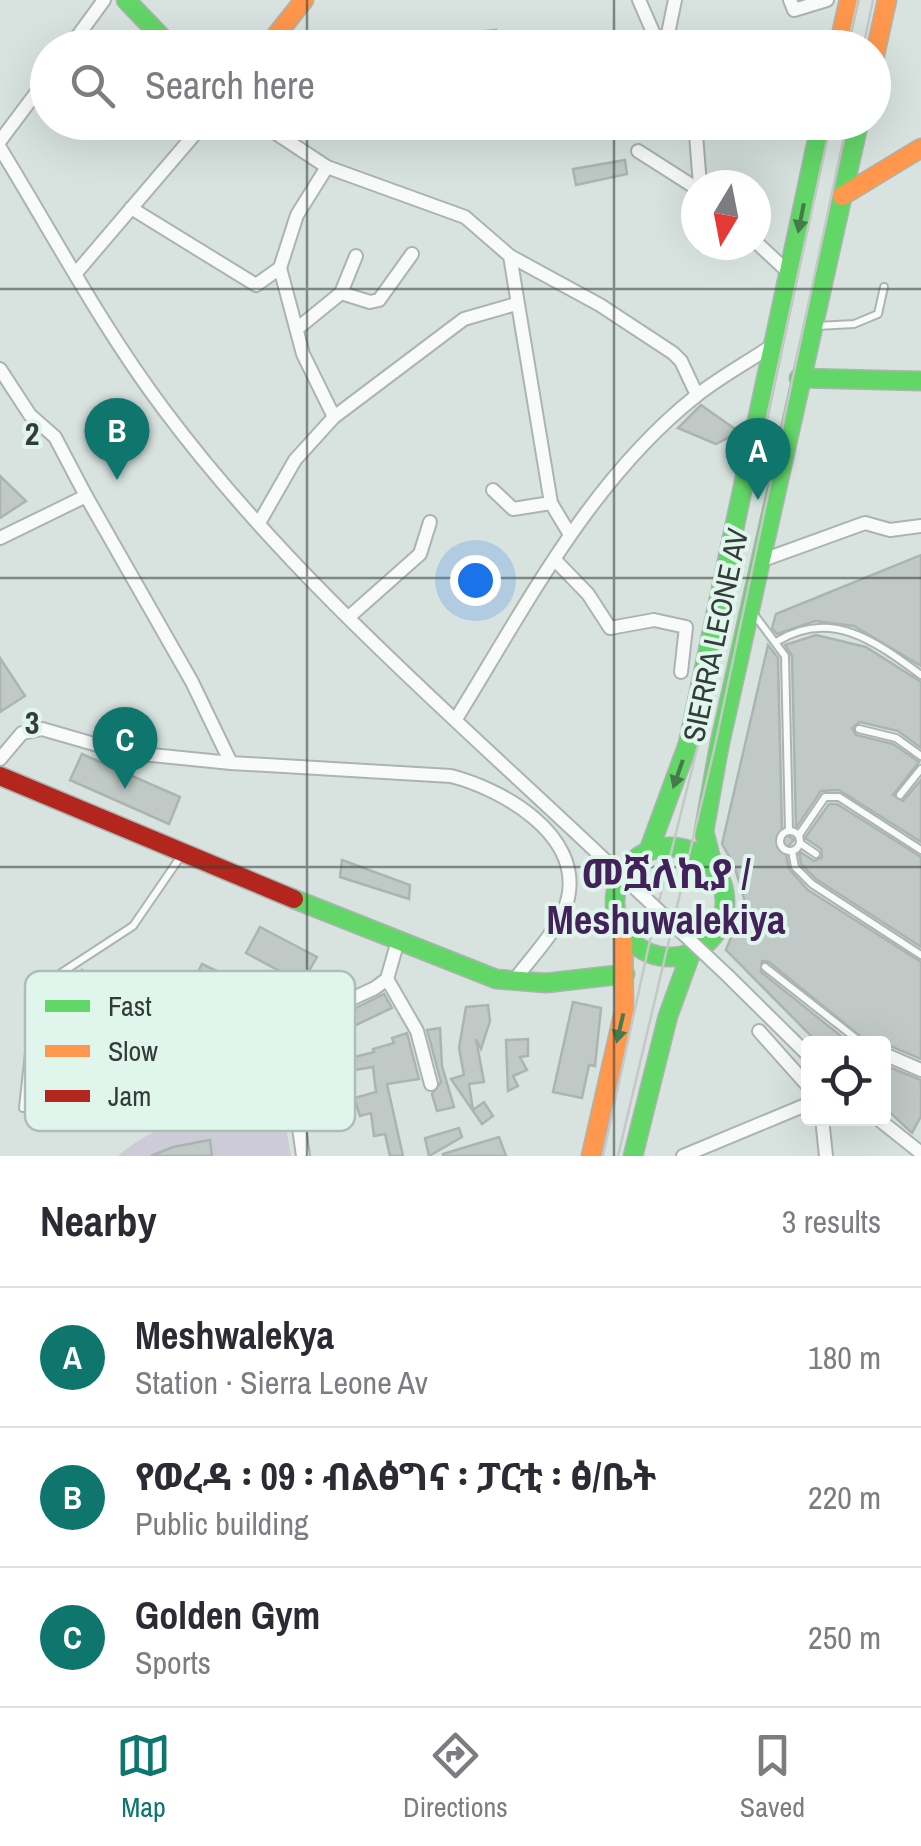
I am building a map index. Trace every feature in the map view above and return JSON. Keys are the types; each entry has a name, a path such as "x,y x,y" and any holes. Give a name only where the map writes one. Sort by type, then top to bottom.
{"main road":[{"path":"126,0 155,30"},
{"path":"280,30 304,0"},
{"path":"842,30 850,0"},
{"path":"880,30 887,0"},
{"name":"SIERRA LEONE AV","path":"650,850 688,744 817,140"},
{"name":"SIERRA LEONE AV","path":"713,867 704,831 799,378 855,140"},
{"path":"842,196 921,148"},
{"path":"799,378 921,381"},
{"path":"0,776 397,944 513,982 546,983 625,974"},
{"path":"591,1156 624,1011 623,931 615,908 617,884 630,864 650,850 684,848 713,867 723,885 725,906 714,933 692,953 668,1016 633,1156"},
{"path":"623,931 653,954 672,957 692,953"}],"street":[{"path":"82,30 104,0"},
{"path":"639,0 653,30"},
{"path":"667,30 675,0"},
{"path":"790,0 794,10 827,0"},
{"path":"30,102 0,145 119,347 168,415 259,523 350,616 801,1047"},
{"path":"76,273 190,140"},
{"path":"286,140 327,167 465,216 510,256 600,304 673,353 682,361 697,395"},
{"path":"696,140 697,170"},
{"path":"638,151 681,177"},
{"path":"131,208 251,284 262,283 280,268 297,215 327,167"},
{"path":"341,293 375,302 412,254"},
{"path":"298,328 341,293 356,256"},
{"path":"510,256 551,503 570,533"},
{"path":"771,256 790,273"},
{"path":"280,268 313,380 334,418"},
{"path":"259,523 295,460 334,418 464,318 516,304"},
{"path":"456,719 570,533 648,440 697,395 775,344"},
{"path":"0,369 5,388 55,438 192,682 231,763"},
{"path":"492,490 513,509 551,503"},
{"path":"0,538 86,496"},
{"path":"350,616 420,554 430,522"},
{"path":"760,561 866,522 890,530 921,526"},
{"path":"555,560 588,594 610,628 654,620 686,626 681,672"},
{"path":"0,760 22,733 42,728 122,752 231,763 451,776 479,783 507,798 554,837 570,882 560,918 513,982"},
{"path":"397,944 387,979 418,1032 431,1084"},
{"path":"355,995 387,979"},
{"path":"759,1031 801,1078"},
{"path":"891,1057 921,1070"},
{"path":"684,1156 801,1107"},
{"path":"823,1126 826,1156"},
{"path":"886,1126 921,1153"},
{"path":"299,1131 302,1156"}],"lane":[{"path":"811,326 854,324 878,314 884,287"},
{"path":"750,608 784,656 789,830 780,842 792,851 795,868 812,884 921,955"},
{"path":"776,642 813,626 848,630 862,634 921,675"},
{"path":"859,730 896,738 921,756"},
{"path":"900,795 921,769"},
{"path":"792,851 825,797 839,797 921,850"},
{"path":"789,830 816,854"},
{"path":"66,971 134,926 181,855"},
{"path":"765,967 853,1036"},
{"path":"23,1108 25,1089"}],"shaded area":[{"path":"157,1131 287,1131 291,1156 118,1156"}],"building":[{"path":"625,160 627,174 576,185 573,169"},
{"path":"701,405 735,429 729,437 716,444 678,428"},
{"path":"0,476 26,501 0,518"},
{"path":"921,555 921,666 854,626 815,621 777,634 772,628 776,614"},
{"path":"816,635 866,647 921,682 921,748 898,731 860,722 852,728 856,735 893,744 919,762 893,795 903,801 921,780 921,842 839,790 821,791 796,828 792,656 785,645"},
{"path":"768,645 778,658 782,831 794,840 785,850 789,869 808,890 921,962 921,1059 891,1046 891,1036 860,1036 769,962 762,961 761,972 841,1036 811,1036 726,950 745,902 734,865 722,844"},
{"path":"0,658 25,696 0,712"},
{"path":"82,754 180,797 169,824 70,780"},
{"path":"829,804 837,804 921,857 921,947 816,879 801,864 799,851 814,861 822,857 821,849 805,838"},
{"path":"342,860 410,885 409,899 340,877"},
{"path":"260,927 317,957 309,971 280,971 246,953"},
{"path":"202,964 217,971 198,971"},
{"path":"384,994 392,1008 356,1025 355,1008"},
{"path":"573,1002 601,1008 595,1066 589,1065 582,1098 553,1092"},
{"path":"488,1005 490,1021 481,1049 476,1039 484,1082 469,1084 473,1110 484,1102 493,1116 482,1124 451,1079 464,1075 459,1048 466,1007"},
{"path":"440,1028 442,1066 454,1107 437,1111 432,1094 441,1082 427,1030"},
{"path":"407,1033 419,1079 387,1084 403,1156 390,1156 385,1134 374,1136 371,1113 360,1116 355,1098 376,1092 373,1067 355,1070 355,1057 394,1043 392,1038"},
{"path":"528,1039 528,1056 520,1057 527,1070 513,1076 518,1086 508,1091 506,1040"},
{"path":"891,1068 921,1080 921,1116 912,1133 891,1114"},
{"path":"459,1128 462,1137 429,1156 425,1138"},
{"path":"499,1137 506,1156 443,1156 443,1154"},
{"path":"210,1140 212,1156 151,1156 173,1147"}],"tram line":[{"path":"851,30 858,0"},
{"path":"867,30 873,0"},
{"path":"762,440 827,140"},
{"path":"618,1156 714,750 843,140"},
{"path":"603,1156 655,917 707,709"}],"traffic: fast":[{"path":"126,0 155,30"},
{"path":"649,850 688,744 817,140"},
{"path":"713,867 704,831 719,747 855,140"},
{"path":"799,378 921,381"},
{"path":"670,847 691,852 709,863 720,881 725,902 720,923 709,941 691,952 670,957 649,952 631,941 620,923 615,902 620,881 631,863 649,852 670,847"},
{"path":"294,899 496,979 546,983 625,974"},
{"path":"633,1156 668,1016 691,953"}],"traffic: slow":[{"path":"280,30 304,0"},
{"path":"842,30 849,0"},
{"path":"880,30 887,0"},
{"path":"842,196 921,148"},
{"path":"591,1156 624,1011 623,931"}],"traffic: jam":[{"path":"0,776 294,899"}],"place":[{"name":"የወረዳ ፡ 09 ፡ ብልፅግና ፡ ፓርቲ ፡ ፅ/ቤት","path":"117,480"},
{"name":"Meshwalekya","path":"758,500"},
{"name":"Golden Gym","path":"125,789"}],"district":[{"name":"መሿለኪያ / Meshuwalekiya","path":"666,896"}]}
